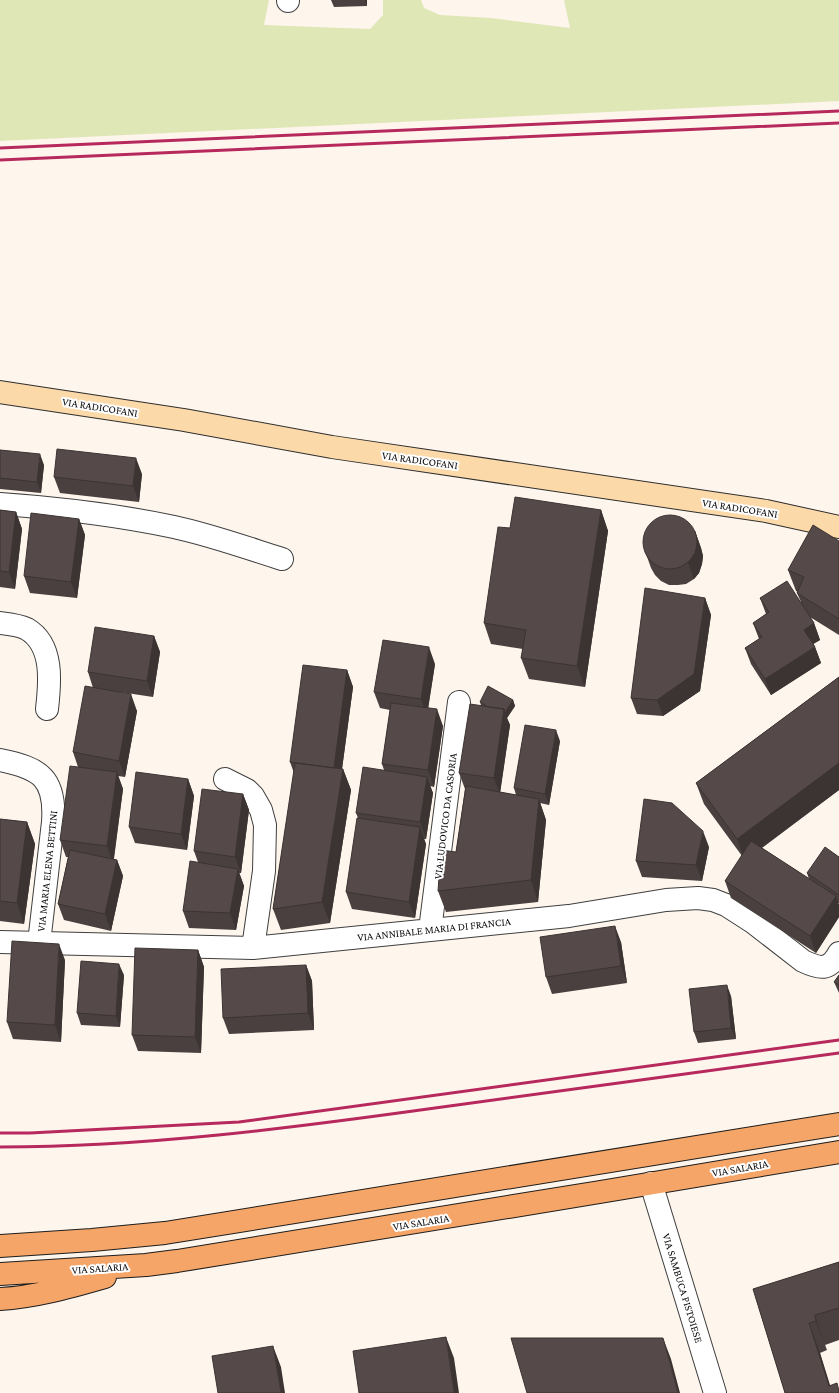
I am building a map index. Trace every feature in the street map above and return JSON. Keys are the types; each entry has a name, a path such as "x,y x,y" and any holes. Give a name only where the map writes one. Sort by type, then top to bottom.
{"main road":[{"path":"0,1246 111,1239 165,1233 839,1124"},
{"name":"VIA SALARIA","path":"0,1274 146,1265 452,1217 839,1152"},
{"path":"0,1299 65,1289 146,1265"}],"street":[{"name":"VIA RADICOFANI","path":"0,392 184,420 340,448 766,511 839,527"},
{"path":"0,504 89,513 155,524 202,534 282,559"},
{"path":"0,623 26,628 44,648 49,666 47,709"},
{"name":"VIA LUDOVICO DA CASORIA","path":"430,930 459,702"},
{"name":"VIA MARIA ELENA BETTINI","path":"0,760 23,765 41,774 47,782 53,799 53,822 39,943"},
{"path":"225,779 247,790 253,796 261,810 265,825 264,872 253,948"},
{"name":"VIA ANNIBALE MARIA DI FRANCIA","path":"0,942 253,948 569,916 666,900 698,898 713,900 726,905 754,923 803,961 811,965 827,967 839,953"},
{"name":"VIA SAMBUCA PISTOIESE","path":"651,1183 715,1393"}],"green space":[{"path":"0,0 269,0 264,25 370,29 383,15 383,0 421,0 424,8 440,15 491,18 570,28 564,0 839,0 839,101 0,141"}],"building":[{"path":"57,449 136,458 133,486 54,477"},
{"path":"0,450 40,454 37,482 0,478"},
{"path":"515,497 601,510 577,666 521,658 526,630 484,623 498,527 510,528"},
{"path":"0,510 16,512 9,572 0,571"},
{"path":"31,513 79,519 71,582 24,576"},
{"path":"670,515 680,517 689,523 695,532 697,542 695,552 689,561 680,567 670,569 660,567 651,561 645,552 643,542 645,532 651,523 660,517"},
{"path":"813,525 839,541 839,619 797,593 804,577 788,570"},
{"path":"787,581 814,623 804,630 815,647 765,679 745,648 762,637 753,623 769,612 760,598"},
{"path":"645,588 705,598 694,674 657,700 631,698"},
{"path":"95,627 154,636 147,681 88,672"},
{"path":"383,640 429,647 421,699 374,692"},
{"path":"303,665 347,670 334,768 290,762"},
{"path":"839,677 839,763 737,839 696,783"},
{"path":"85,686 131,694 119,761 73,752"},
{"path":"488,686 513,700 505,713 504,709 488,707 480,702"},
{"path":"391,703 437,709 428,770 382,764"},
{"path":"470,704 504,709 494,778 459,773"},
{"path":"525,725 556,730 545,794 514,788"},
{"path":"295,763 343,769 322,902 273,909"},
{"path":"70,766 117,772 107,846 60,840"},
{"path":"363,767 427,777 420,822 356,813"},
{"path":"136,772 188,779 181,834 129,827"},
{"path":"466,786 539,799 531,880 438,891 441,850 456,852"},
{"path":"202,789 243,794 235,857 194,851"},
{"path":"644,799 672,803 703,831 696,865 636,861"},
{"path":"357,818 420,827 409,902 346,892"},
{"path":"0,819 27,822 17,903 0,901"},
{"path":"751,841 836,896 810,936 725,881"},
{"path":"825,847 839,857 839,895 807,873"},
{"path":"70,850 117,860 105,914 58,904"},
{"path":"190,861 238,869 230,913 183,911"},
{"path":"615,926 621,966 546,977 540,937"},
{"path":"12,941 59,944 55,1025 7,1022"},
{"path":"135,948 198,950 195,1037 132,1035"},
{"path":"81,961 119,964 116,1016 77,1013"},
{"path":"306,965 308,1013 223,1018 221,969"},
{"path":"839,975 839,985 834,982"},
{"path":"727,985 731,1028 694,1032 689,989"},
{"path":"839,1262 839,1308 815,1315 816,1321 809,1323 829,1386 837,1383 839,1393 785,1393 753,1289"},
{"path":"446,1337 454,1393 359,1393 353,1351"},
{"path":"511,1338 663,1338 678,1393 527,1393"},
{"path":"273,1346 281,1393 218,1393 212,1356"}],"railway":[{"path":"0,148 839,111"},
{"path":"0,160 839,123"},
{"path":"0,1133 30,1133 239,1122 839,1040"},
{"path":"0,1147 109,1144 273,1129 839,1053"}]}
